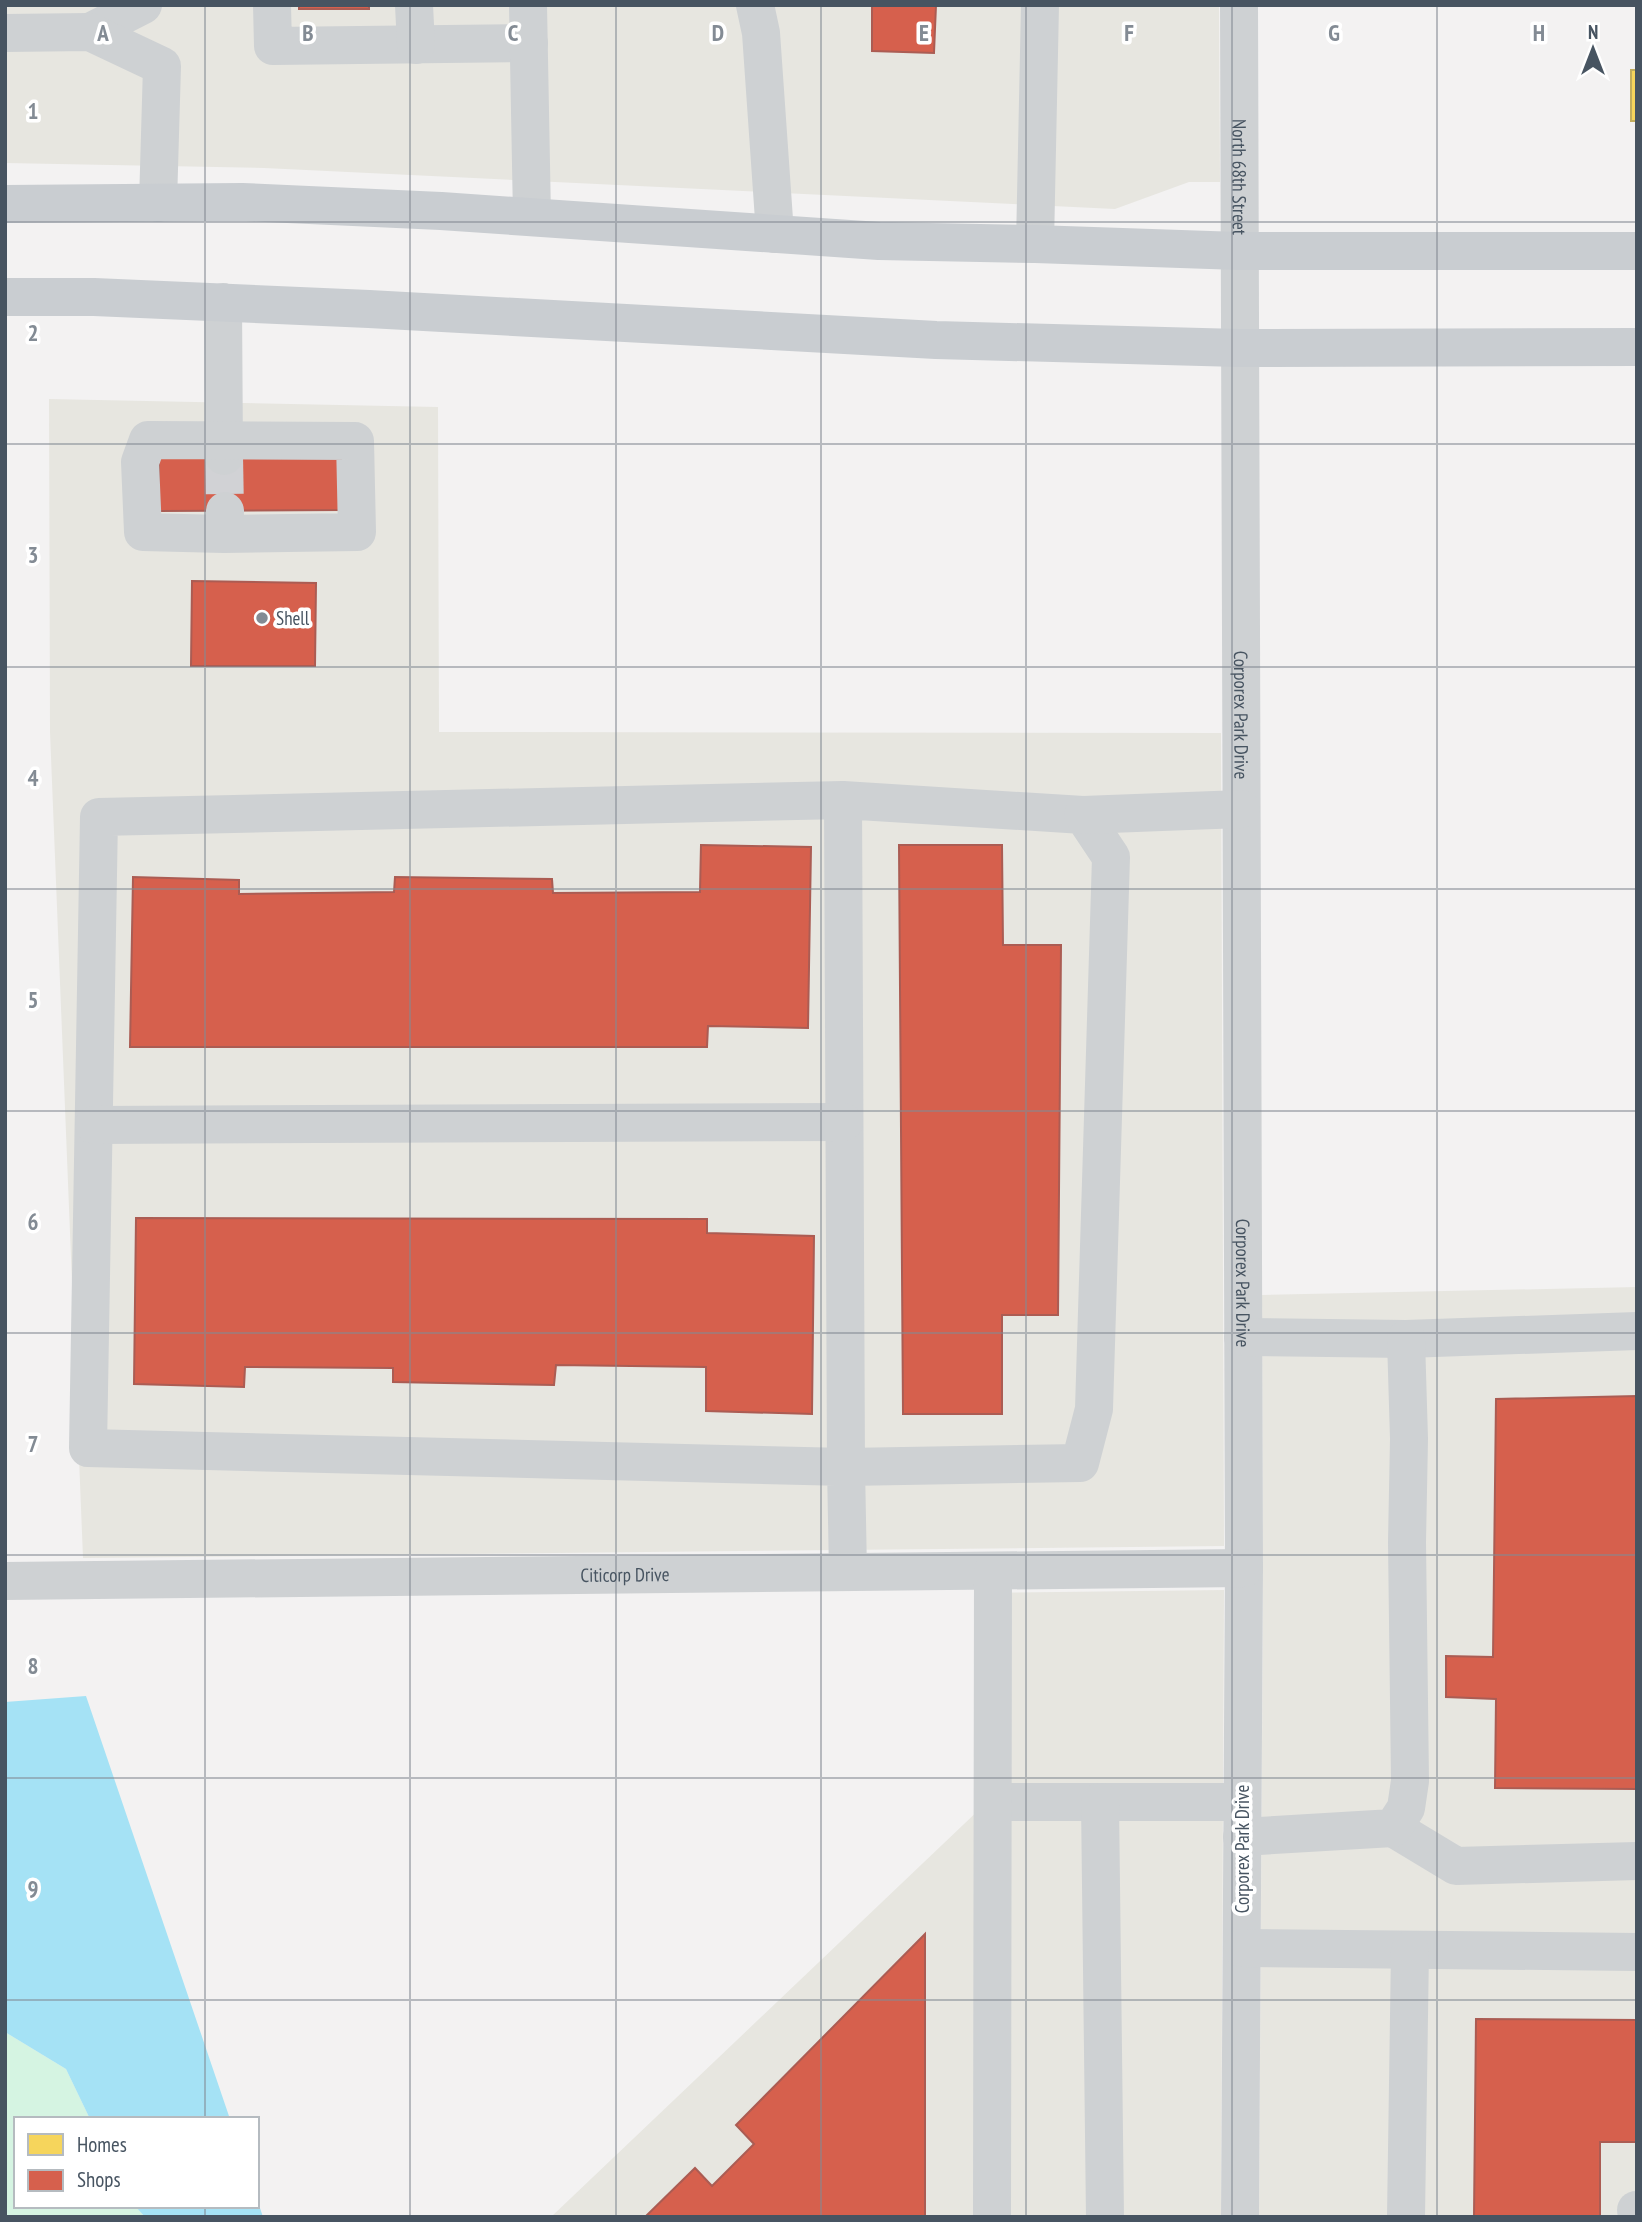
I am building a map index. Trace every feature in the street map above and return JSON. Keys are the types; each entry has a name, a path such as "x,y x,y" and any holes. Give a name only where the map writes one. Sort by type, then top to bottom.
{"main road":[{"path":"5,204 242,202 879,241 1239,251 1637,251"},
{"path":"5,297 223,302 936,340 1239,348 1637,347"}],"street":[{"path":"90,32 143,5"},
{"path":"272,5 274,46 529,43"},
{"path":"414,5 416,45"},
{"path":"528,5 532,218"},
{"path":"755,5 761,33 775,234"},
{"path":"1035,244 1040,5"},
{"name":"North 68th Street","path":"1239,5 1239,348"},
{"path":"5,33 90,32 162,66 158,203"},
{"path":"223,302 224,448"},
{"name":"Corporex Park Drive","path":"1239,348 1244,1568 1240,2217"},
{"path":"148,440 224,448 355,441 357,532 225,522 143,532 141,462 148,440"},
{"path":"1083,815 1111,856 1094,1409 1080,1463 846,1467 88,1448 99,817 842,800 1083,815 1241,809"},
{"path":"842,800 848,1572"},
{"path":"93,1125 844,1122"},
{"path":"1243,1337 1406,1339 1637,1331"},
{"path":"1393,1828 1406,1808 1410,1782 1406,1339"},
{"name":"Citicorp Drive","path":"5,1581 1244,1568"},
{"path":"992,2217 993,1570"},
{"path":"993,1802 1100,1802 1242,1820 1393,1828 1456,1866 1637,1861"},
{"path":"1100,1802 1105,2217"},
{"path":"1242,1948 1637,1952"},
{"path":"1406,2217 1410,1950"}],"shaded area":[{"path":"5,5 1219,5 1220,182 1189,182 1115,209 264,168 5,163"},
{"path":"49,399 438,407 439,732 1221,733 1224,1546 83,1558 50,732"},
{"path":"1637,1287 1637,2217 1259,2217 1262,1295"},
{"path":"1224,1590 1221,2217 551,2217 984,1805 982,1593"}],"green space":[{"path":"5,2032 66,2069 89,2117 14,2117 14,2208 137,2208 145,2217 5,2217"}],"water":[{"path":"86,1696 229,2117 89,2117 66,2069 5,2032 5,1702"},
{"path":"259,2205 263,2217 145,2217 137,2208 259,2208"}],"building: Homes":[{"path":"1631,70 1637,70 1637,121 1631,121"}],"building: Shops":[{"path":"299,5 369,5 369,9 299,9"},
{"path":"872,5 936,5 934,53 872,51"},
{"path":"341,455 342,510 159,511 159,457"},
{"path":"192,581 316,583 315,666 191,666"},
{"path":"701,845 811,847 808,1028 708,1026 707,1047 130,1047 133,877 239,880 239,894 394,892 395,877 552,879 553,893 700,892"},
{"path":"899,845 1002,845 1003,945 1061,945 1058,1315 1002,1315 1002,1414 903,1414"},
{"path":"136,1218 707,1219 707,1233 814,1236 812,1414 706,1411 706,1367 556,1365 554,1385 393,1382 393,1368 245,1367 244,1387 134,1384"},
{"path":"1637,1396 1637,1789 1495,1788 1496,1699 1446,1697 1446,1656 1493,1657 1496,1399"},
{"path":"925,1934 925,2217 645,2217 695,2168 712,2186 754,2144 736,2125"},
{"path":"1476,2019 1637,2020 1637,2142 1600,2142 1600,2217 1474,2217"}],"tunnel":[{"path":"224,456 225,511"}],"place":[{"name":"Shell","path":"262,618"}]}
